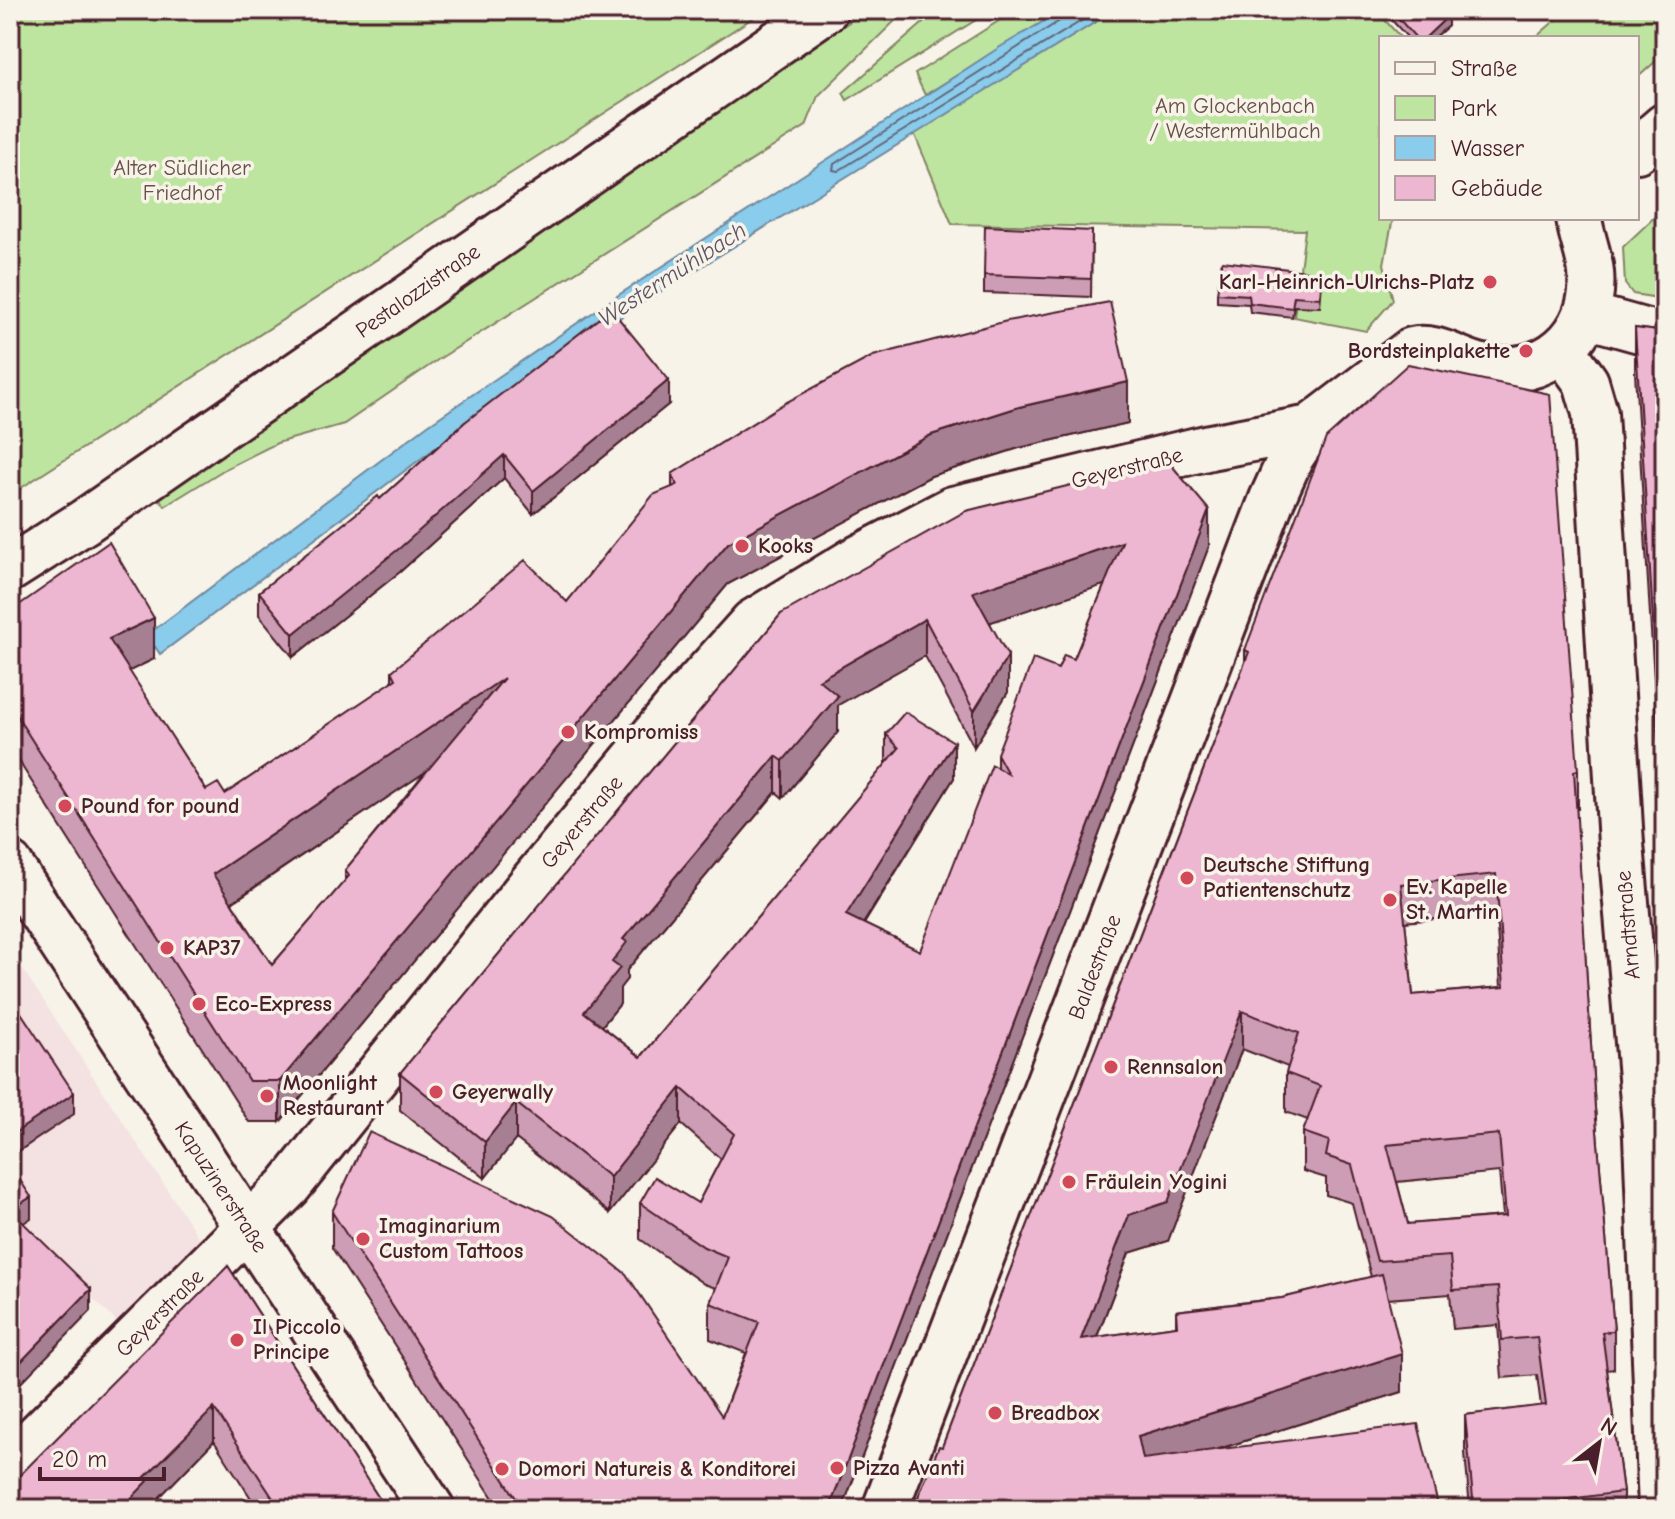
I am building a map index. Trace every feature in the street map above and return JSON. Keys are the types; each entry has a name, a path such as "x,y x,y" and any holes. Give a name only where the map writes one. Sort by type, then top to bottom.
{"street":[{"name":"Pestalozzistraße","path":"10,569 84,522 825,10"},
{"path":"1639,148 1665,126"},
{"path":"1310,428 1329,417 1405,352 1427,348 1469,364 1500,370 1539,364 1575,332 1591,271 1579,220"},
{"path":"1575,332 1665,337"},
{"name":"Arndtstraße","path":"1575,332 1595,413 1621,844 1656,1136 1661,1509"},
{"name":"Geyerstraße","path":"10,1463 288,1187 534,880 684,699 753,622 853,561 953,509 1210,447 1310,428"},
{"name":"Baldestraße","path":"885,1509 1272,499 1291,457 1310,428"},
{"name":"Kapuzinerstraße","path":"10,865 432,1509"}],"shaded area":[{"path":"10,950 201,1241 117,1322 28,1235 10,1248"}],"green space":[{"name":"Alter Südlicher Friedhof","path":"10,10 765,10 10,495"},
{"path":"867,10 906,10 818,96 806,126 439,359 344,424 277,443 225,469 165,506 153,490"},
{"path":"938,10 992,10 847,100 843,93"},
{"path":"1016,10 1063,10 925,95 915,74"},
{"name":"Am Glockenbach / Westermühlbach","path":"1115,10 1376,10 1399,36 1379,36 1379,220 1393,220 1384,264 1393,300 1366,331 1294,317 1305,230 952,224 914,133"},
{"path":"1567,10 1662,10 1665,53 1639,76 1639,36 1537,36"},
{"path":"1665,207 1665,299 1633,294 1625,284 1623,247"}],"water":[{"name":"Westermühlbach","path":"1063,10 1115,10 630,311 442,443 160,654 147,635 428,425 617,296 1000,47"}],"building":[{"path":"1391,10 1442,10 1448,16 1427,36 1414,36"},
{"path":"985,226 1092,231 1091,279 984,275"},
{"path":"1222,261 1322,273 1320,298 1294,296 1292,308 1250,303 1249,295 1217,293"},
{"path":"1110,302 1128,382 1019,407 931,435 728,543 280,1081 249,1081 10,702 10,604 19,605 109,542 154,618 109,639 206,790 218,783 225,794 396,679 392,671 525,560 567,602 653,495 677,485 672,474 783,404 873,356 1007,321","holes":["504,678 345,870 349,876 272,965 213,874"]},
{"path":"611,309 669,380 533,491 504,455 401,547 293,634 259,592 378,496 380,499 465,422"},
{"path":"1635,328 1665,332 1665,812"},
{"path":"1408,364 1550,394 1578,770 1574,771 1595,1108 1614,1331 1602,1332 1623,1492 1474,1509 1465,1415 1546,1405 1537,1337 1502,1340 1498,1287 1453,1290 1450,1256 1377,1261 1352,1165 1326,1156 1329,1141 1303,1132 1320,1086 1286,1073 1299,1033 1242,1011 1168,1202 1129,1215 1081,1339 1177,1326 1176,1311 1282,1298 1382,1274 1402,1354 1138,1436 1143,1459 1418,1424 1439,1509 913,1509 939,1446 942,1447 1249,652 1245,650 1326,438","holes":["1496,874 1504,987 1413,995 1401,884","1499,1134 1506,1216 1408,1224 1387,1145"]},
{"path":"1168,461 1209,510 829,1509 523,1509 332,1212 369,1132 553,1216 626,1274 722,1416 759,1322 710,1303 728,1257 704,1247 640,1203 655,1177 698,1203 734,1134 681,1088 610,1177 516,1103 485,1142 400,1073 781,614 966,511","holes":["1122,542 1074,659 1064,655 1058,669 1033,659 997,754 1008,774 992,765 920,951 846,915 954,742 905,712 886,734 899,748 641,1057 584,1012 620,968 612,962 627,942 623,939 776,756 783,761 838,696 819,680 925,619 974,711 1008,656 973,592"]},
{"path":"10,996 74,1093 10,1136"},
{"path":"10,1165 31,1197 10,1210"},
{"path":"10,1210 91,1289 10,1373"},
{"path":"228,1266 386,1509 280,1509 214,1408 144,1478 148,1481 121,1509 10,1509 10,1485"}],"place":[{"name":"Karl-Heinrich-Ulrichs-Platz","path":"1490,282"},
{"name":"Bordsteinplakette","path":"1526,351"},
{"name":"Kooks","path":"742,546"},
{"name":"Kompromiss","path":"568,732"},
{"name":"Pound for pound","path":"65,806"},
{"name":"Deutsche Stiftung Patientenschutz","path":"1187,878"},
{"name":"Ev. Kapelle St. Martin","path":"1390,900"},
{"name":"KAP37","path":"167,948"},
{"name":"Eco-Express","path":"199,1004"},
{"name":"Rennsalon","path":"1111,1067"},
{"name":"Geyerwally","path":"436,1092"},
{"name":"Moonlight Restaurant","path":"267,1096"},
{"name":"Fräulein Yogini","path":"1069,1182"},
{"name":"Imaginarium Custom Tattoos","path":"363,1239"},
{"name":"Il Piccolo Principe","path":"237,1340"},
{"name":"Breadbox","path":"995,1413"},
{"name":"Pizza Avanti","path":"837,1468"},
{"name":"Domori Natureis & Konditorei","path":"502,1469"}]}
